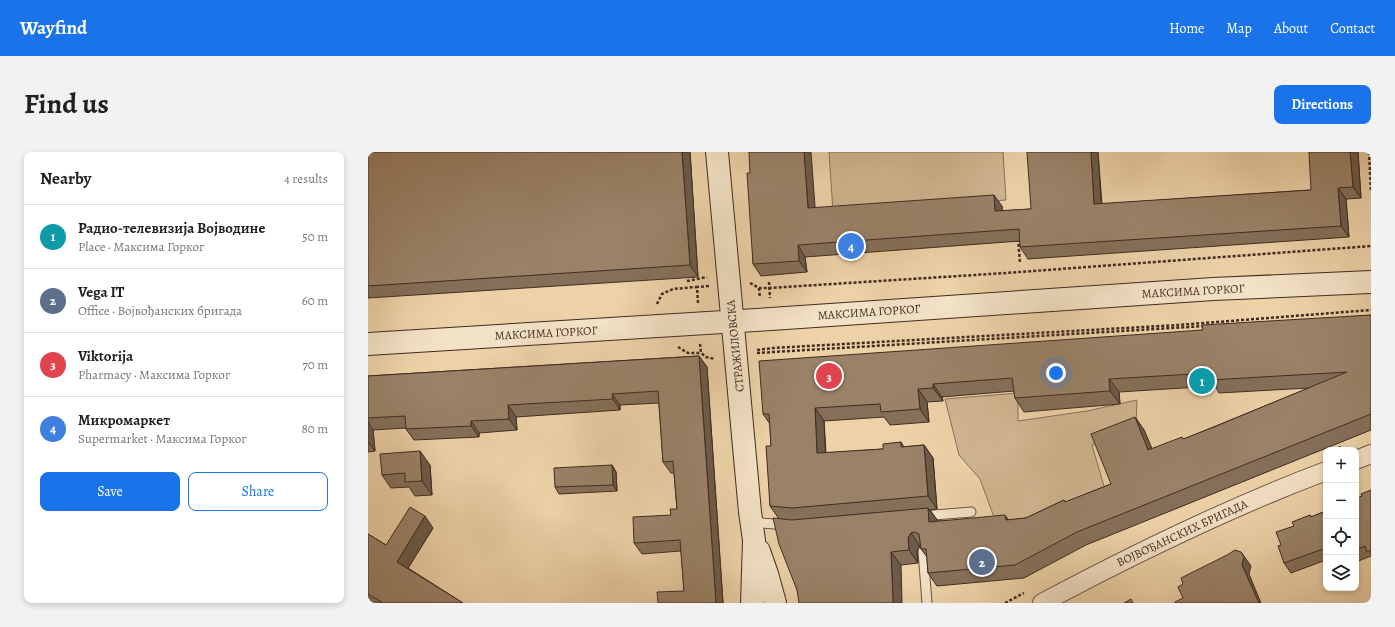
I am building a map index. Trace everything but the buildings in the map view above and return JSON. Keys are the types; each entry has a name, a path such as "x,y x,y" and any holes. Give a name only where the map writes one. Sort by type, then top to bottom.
{"street":[{"name":"СТРАЖИЛОВСКА","path":"717,152 753,531 752,603"},
{"name":"МАКСИМА ГОРКОГ","path":"368,344 1213,289 1371,282"},
{"path":"1359,459 1371,454"},
{"name":"ВОЈВОЂАНСКИХ БРИГАДА","path":"1042,603 1174,535 1323,472"},
{"name":"СТРАЖИЛОВСКА","path":"753,531 775,603"}],"lane":[{"path":"910,517 971,512"},
{"path":"753,531 794,526"},
{"path":"923,551 927,603"}],"path":[{"path":"1369,152 1371,191"},
{"path":"1018,236 1020,263"},
{"path":"687,281 709,277"},
{"path":"645,327 662,294 673,289 697,286"},
{"path":"756,359 756,353 1236,324"}],"shaded area":[{"path":"829,152 1003,152 1006,200 833,212"},
{"path":"1018,393 1018,421 1087,411 1137,400 1136,424 1092,445 1106,493 1027,524 994,517 980,479 959,455 945,399"}],"place":[{"name":"Микромаркет","path":"851,246"},
{"name":"Viktorija","path":"829,376"},
{"name":"Радио-телевизија Војводине","path":"1202,381"},
{"name":"Vega IT","path":"982,562"}]}
